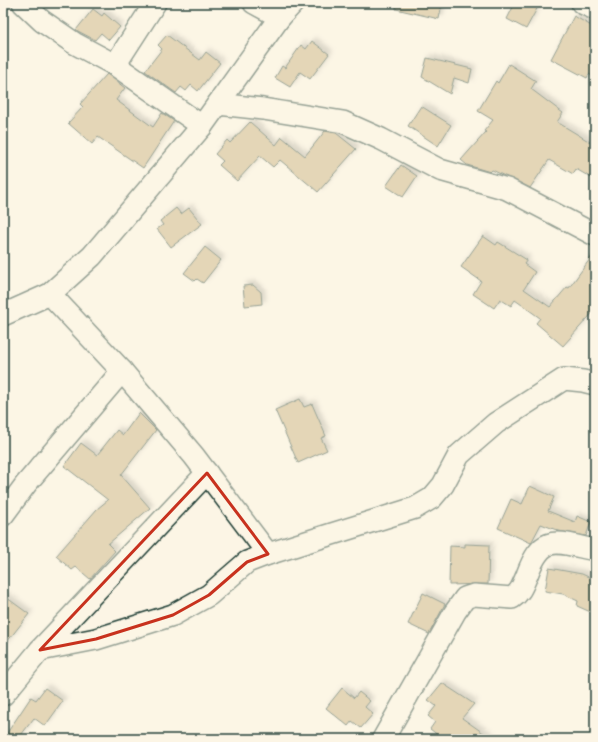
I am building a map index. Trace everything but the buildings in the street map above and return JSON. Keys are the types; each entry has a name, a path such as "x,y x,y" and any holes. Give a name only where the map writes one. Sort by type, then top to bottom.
{"street":[{"path":"23,3 42,21 74,43 114,65 202,126"},
{"path":"114,65 155,3"},
{"path":"3,315 50,294 92,256 202,126 286,10 254,3"},
{"path":"582,3 595,9"},
{"path":"218,104 263,109 343,122 440,170 507,189 595,235"},
{"path":"50,294 122,371 207,473 268,554"},
{"path":"3,514 26,484 122,371"},
{"path":"40,650 96,639 173,615 209,595 247,562 415,508 432,498 443,485 459,455 496,423 564,380 583,381 595,384"},
{"path":"3,695 40,650 207,473"},
{"path":"383,739 454,612 465,598 474,595 512,598 518,594 523,585 534,556 546,544 559,542 595,550"}],"highlighted area":[{"path":"207,473 268,554 247,562 209,595 173,615 96,639 40,650"}]}
